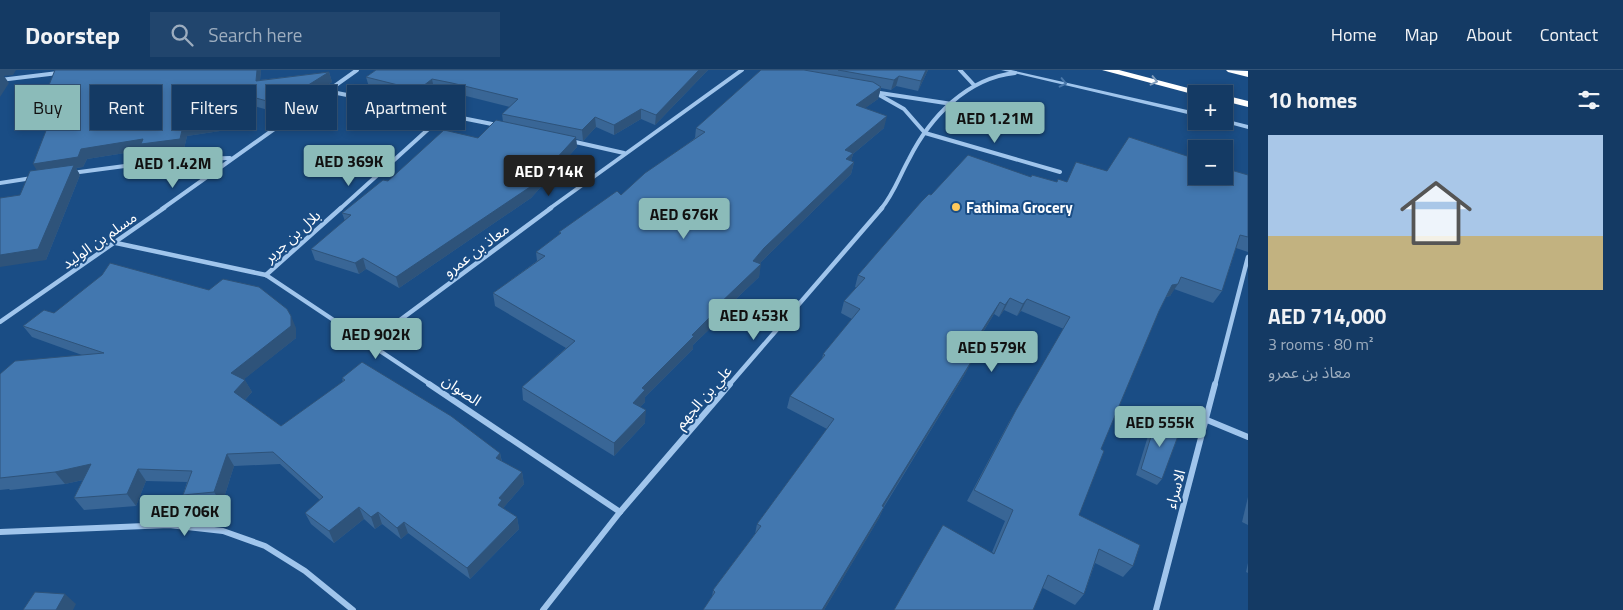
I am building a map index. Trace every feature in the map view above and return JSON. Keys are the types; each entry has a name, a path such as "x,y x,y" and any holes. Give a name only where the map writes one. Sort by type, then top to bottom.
{"highway":[{"path":"1106,70 1188,90"},
{"path":"1231,70 1248,74"},
{"path":"1233,100 1248,104"}],"street":[{"name":"مسلم بن الوليد","path":"336,85 357,70"},
{"name":"معاذ بن عمرو","path":"369,343 624,153 742,70"},
{"path":"960,70 974,85"},
{"path":"1004,70 1188,112"},
{"path":"0,80 67,72"},
{"name":"علي بن الجهم","path":"543,610 620,512 889,199 900,185 908,159 925,134 952,104 974,85 992,77 1016,73"},
{"path":"864,90 952,104"},
{"path":"874,92 904,109 925,134 1060,172"},
{"path":"465,118 502,126"},
{"path":"1233,123 1248,127"},
{"name":"مسلم بن الوليد","path":"0,322 116,243 271,130"},
{"name":"بلال بن جرير","path":"266,275 427,130"},
{"path":"568,140 624,153"},
{"path":"66,173 170,160 230,158"},
{"path":"0,183 38,177"},
{"name":"الصوان","path":"116,243 266,275 620,512"},
{"name":"الاسراء","path":"1156,610 1248,258"},
{"path":"1207,420 1248,437"},
{"path":"0,532 168,525 223,531 265,546 306,571 353,610"}],"building":[{"path":"55,70 257,70 256,81 329,72 308,85 266,85 266,101 256,98 256,85 172,85 172,130 182,130 180,139 141,144 143,139 81,149 78,157 33,164 46,130 80,130 80,85 49,85"},
{"path":"376,70 699,70 656,115 641,109 614,125 595,117 582,130 502,114 518,99 465,85 432,79 424,85 398,85 366,77"},
{"path":"761,70 804,70 873,82 881,87 856,105 887,116 845,150 853,153 846,159 854,162 764,248 753,261 761,264 715,308 718,309 692,335 694,336 642,388 645,390 633,403 646,410 614,443 522,387 575,341 493,293 545,256 536,252 561,233 559,232 617,191 621,195 645,173 705,132 696,128"},
{"path":"838,70 926,70 921,81 899,76 894,80"},
{"path":"496,120 576,137 530,187 396,277 363,258 355,263 311,249 351,215 342,213 383,180 388,181 444,130 478,138"},
{"path":"1129,137 1188,156 1188,185 1233,185 1233,171 1248,175 1248,237 1240,235 1222,291 1181,277 1178,284 1172,285 1159,311 1101,449 1104,451 1079,515 1140,545 1133,566 1099,549 1084,594 1048,575 1033,610 894,610 943,525 994,554 1013,510 974,490 1016,410 1070,317 1027,299 1023,304 1010,298 1005,305 1000,302 964,359 971,362 882,506 884,507 822,610 703,610 715,592 713,590 761,526 757,524 834,419 790,396 825,355 823,354 860,309 844,301 865,278 858,275 921,202 929,194 931,195 968,155 1031,177 1032,175 1057,182 1058,179 1067,182 1076,162 1107,171"},
{"path":"74,165 38,249 0,255 0,198 20,195 30,171"},
{"path":"110,263 209,290 223,279 259,287 287,309 291,316 291,326 231,373 245,380 234,392 281,426 345,380 342,378 362,362 451,416 500,453 496,458 522,472 499,498 502,500 498,505 517,517 467,568 404,522 397,528 378,512 371,517 359,507 329,531 305,513 323,497 273,452 227,454 214,492 183,495 192,471 138,469 127,494 74,498 91,464 55,472 0,478 0,374 15,361 104,353 23,326 44,310 54,313 102,275"},
{"path":"1157,417 1181,428 1162,479 1141,469"},
{"path":"35,592 65,594 56,610 23,610"}],"place":[{"name":"Fathima Grocery","path":"956,207"}]}
